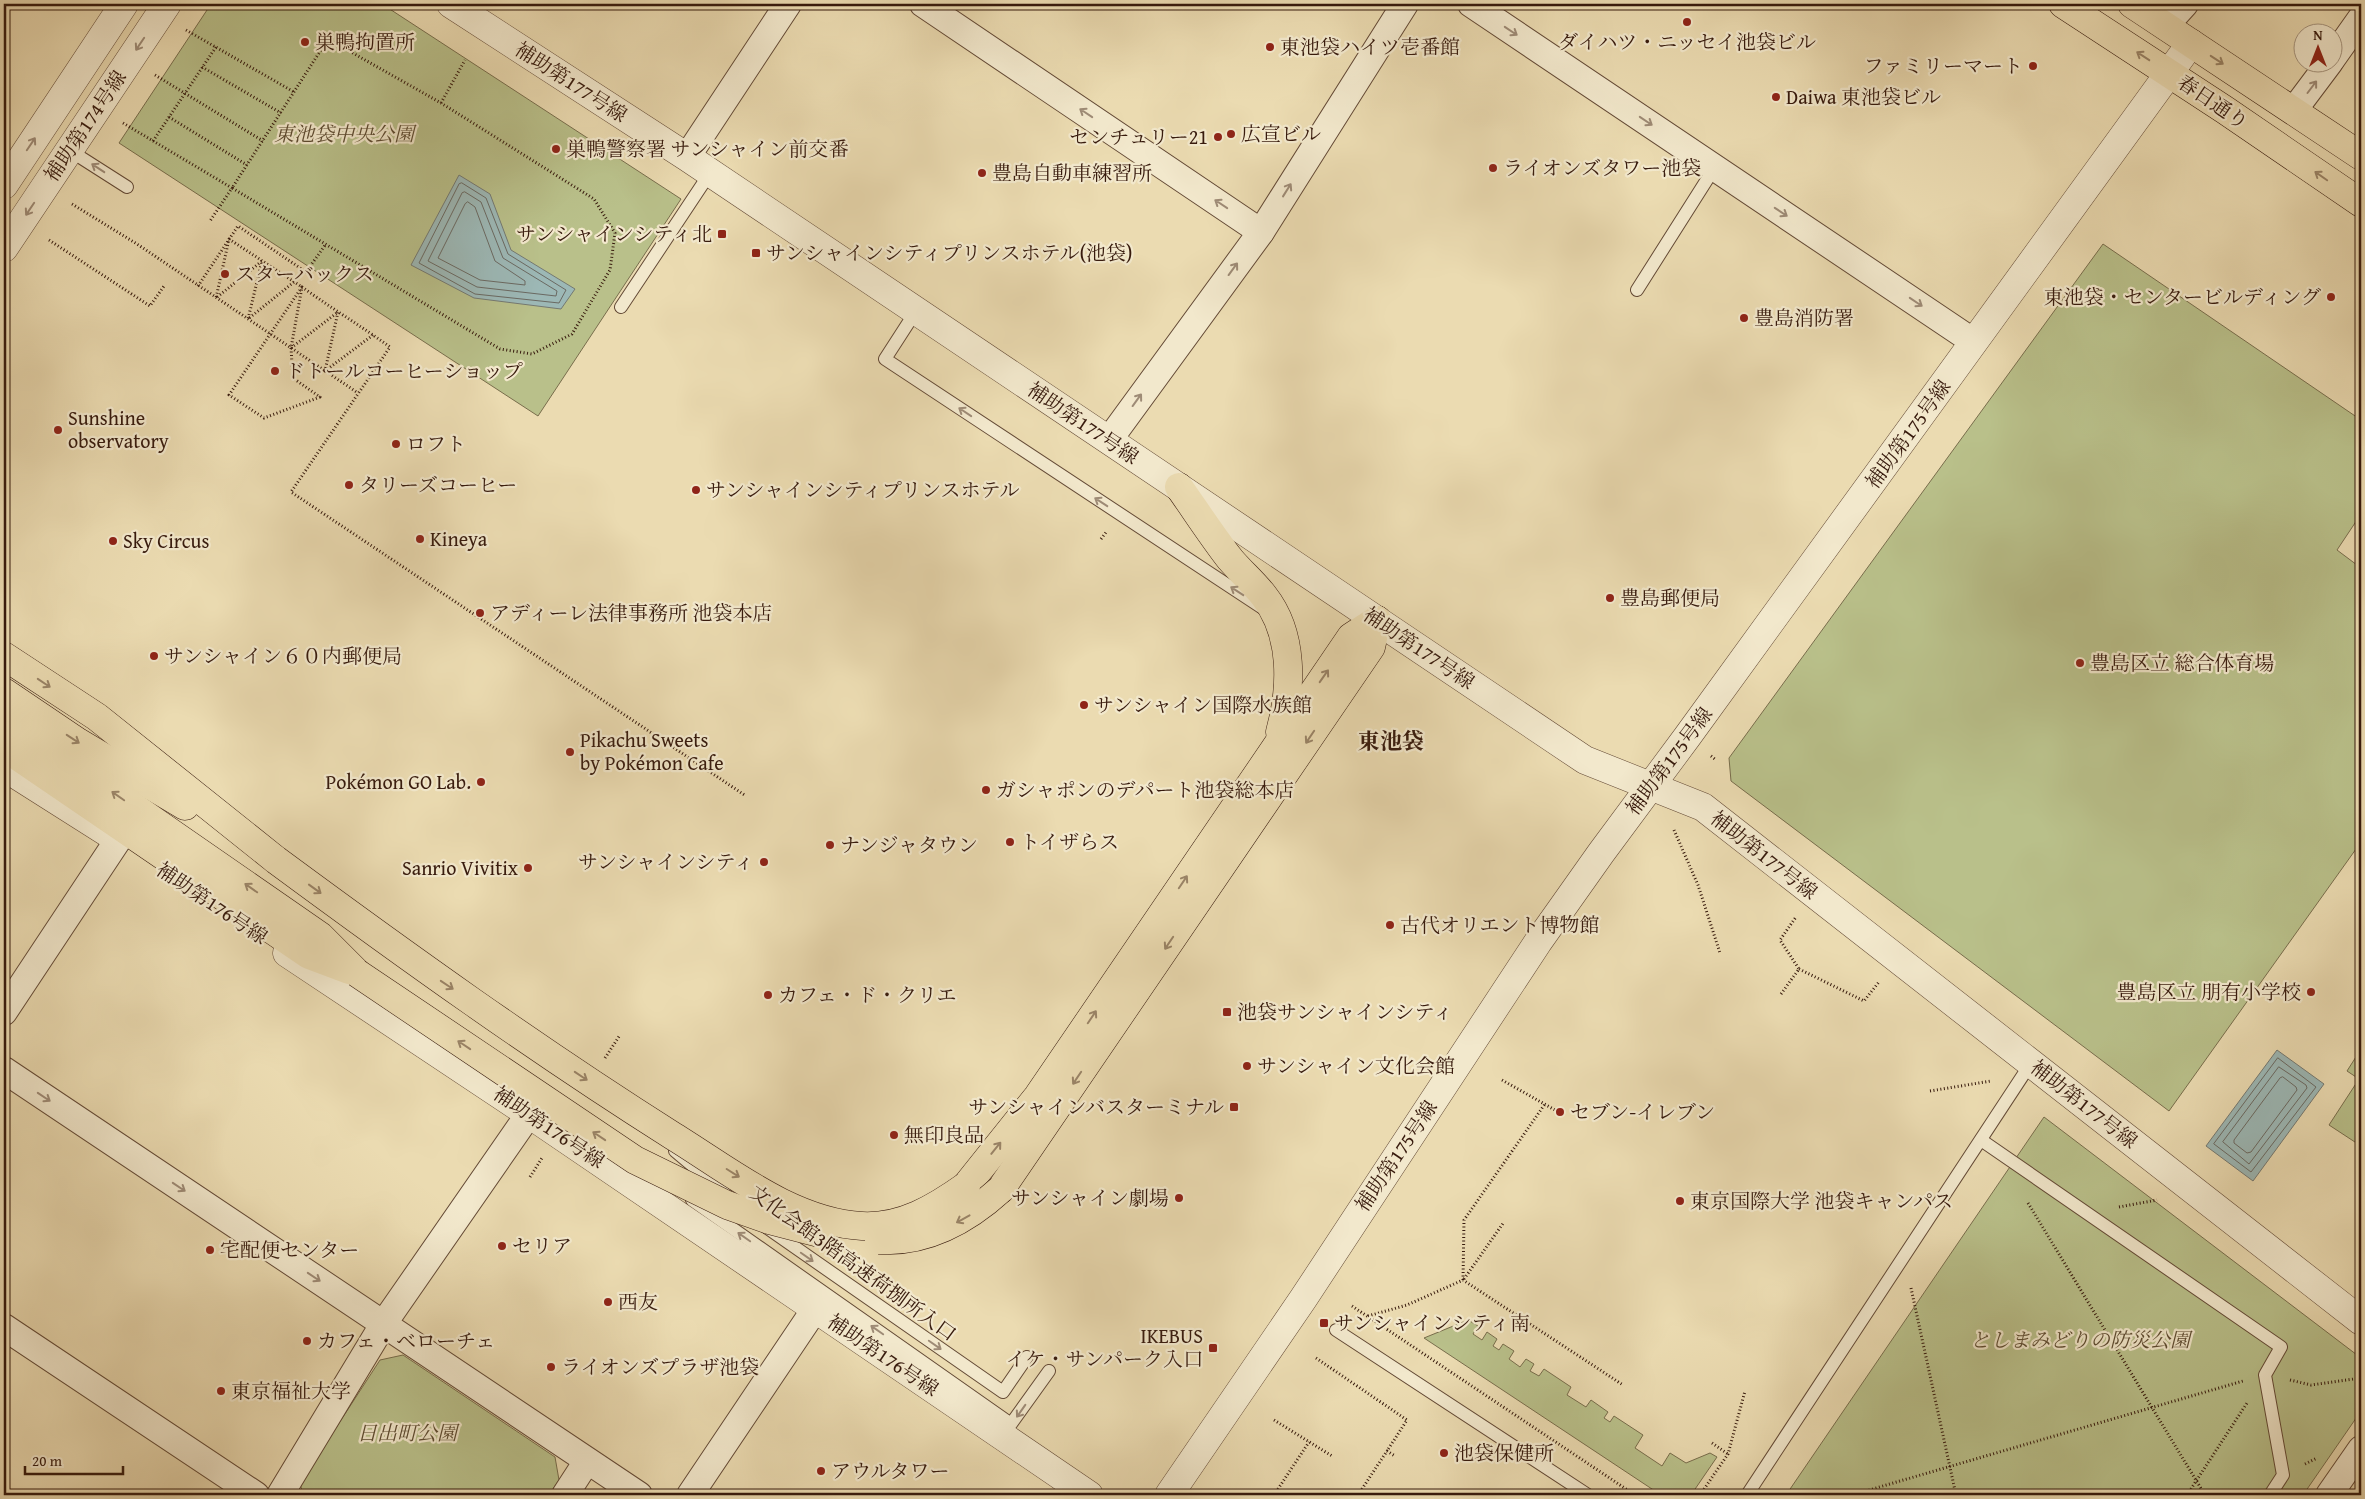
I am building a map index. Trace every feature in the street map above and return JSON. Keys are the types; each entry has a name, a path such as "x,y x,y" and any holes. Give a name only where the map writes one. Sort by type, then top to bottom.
{"highway":[{"name":"春日通り","path":"2063,4 2361,203"},
{"name":"春日通り","path":"2132,4 2361,156"},
{"path":"1179,487 1231,559 1264,596 1278,618 1285,645 1289,676 1287,704 1278,743"},
{"path":"9,658 97,717 276,860 419,966 606,1094 771,1197 806,1213 862,1226 906,1220 934,1209 966,1186 1038,1096 1351,637 1377,620"},
{"path":"4,717 320,936 357,973 635,1160 728,1205 812,1232 852,1239 888,1241 922,1236 948,1227 977,1211 1001,1189 1371,647 1377,620"},
{"path":"4,692 78,742 276,860"},
{"path":"4,746 309,955 357,973"}],"street":[{"name":"補助第174号線","path":"4,184 124,4"},
{"name":"補助第174号線","path":"6,248 167,4"},
{"name":"補助第177号線","path":"452,4 710,173 1585,760 1703,807 2361,1321"},
{"path":"686,157 788,4"},
{"path":"923,4 1261,232"},
{"path":"1109,440 1261,232 1404,4"},
{"path":"1470,4 1974,342"},
{"path":"2166,25 2185,4"},
{"path":"2342,45 2361,18"},
{"name":"補助第175号線","path":"1169,1495 1308,1291 1538,942 2191,43"},
{"path":"2294,110 2322,72"},
{"name":"補助第176号線","path":"4,767 118,840 529,1114 1089,1495"},
{"path":"4,1012 118,840"},
{"path":"4,1070 639,1495"},
{"path":"280,1495 384,1323 529,1114"},
{"path":"690,1495 815,1309"},
{"path":"4,1327 256,1495"},
{"path":"2330,1495 2360,1454"},
{"path":"565,1495 587,1461"}],"lane":[{"path":"70,150 127,187"},
{"path":"1637,290 1715,167"},
{"path":"621,307 710,173"},
{"path":"916,311 885,359 1278,618"},
{"path":"1747,1495 2031,1063"},
{"name":"文化会館3階高速荷捌所入口","path":"606,1094 775,1235 1003,1392 1027,1356"},
{"path":"1981,1140 2281,1347 2264,1375 2284,1475 2270,1495"},
{"path":"635,1160 1011,1424 1049,1371"},
{"path":"1336,1330 1588,1495"}],"path":[{"path":"182,28 294,92"},
{"path":"123,123 153,141 232,188 326,244 500,349 532,354 572,334 610,270 615,233 594,199 441,103 328,39 263,141 232,188 210,221"},
{"path":"153,141 216,47"},
{"path":"441,103 465,60"},
{"path":"202,67 281,113"},
{"path":"154,74 263,141"},
{"path":"169,117 247,165"},
{"path":"72,204 358,393"},
{"path":"198,286 238,226 306,272 326,244"},
{"path":"229,239 390,347 291,492 746,796"},
{"path":"216,298 229,239"},
{"path":"49,240 150,306 164,286"},
{"path":"216,298 262,261"},
{"path":"248,319 262,261"},
{"path":"248,319 294,282"},
{"path":"302,287 291,348 293,378 320,397 264,418 229,395 302,287"},
{"path":"291,348 338,312"},
{"path":"325,371 338,312"},
{"path":"325,371 373,335"},
{"path":"1674,830 1698,885 1720,953"},
{"path":"1798,914 1780,940 1799,969 1864,1001 1881,980"},
{"path":"1781,994 1799,969"},
{"path":"604,1059 620,1035"},
{"path":"1502,1080 1555,1110"},
{"path":"1930,1091 1972,1083 1995,1081"},
{"path":"1464,1280 1464,1220 1545,1104"},
{"path":"2087,1213 2163,1199"},
{"path":"2027,1200 2205,1495"},
{"path":"1368,1316 1407,1305 1464,1280 1504,1222"},
{"path":"1464,1280 1623,1385"},
{"path":"1909,1281 1956,1495"},
{"path":"1352,1306 1635,1495"},
{"path":"1316,1358 1407,1420 1358,1495"},
{"path":"2187,1495 2264,1375"},
{"path":"1852,1495 2264,1375 2311,1385 2361,1378"},
{"path":"1700,1495 1728,1454 1745,1391"},
{"path":"1274,1420 1332,1456"},
{"path":"1274,1495 1308,1442"},
{"path":"1712,1443 1728,1454"},
{"path":"1387,1451 1395,1456"}],"green space":[{"name":"東池袋中央公園","path":"211,4 382,4 681,199 538,416 119,143"},
{"name":"豊島区立 総合体育場","path":"2103,244 2361,420 2361,514 2337,550 2361,568 2361,842 2169,1111 1731,781 1729,758"},
{"path":"2361,1049 2361,1146 2329,1125 2359,1079 2347,1071"},
{"name":"としまみどりの防災公園","path":"2044,1117 2361,1358 2361,1411 2303,1495 1786,1495"},
{"path":"1468,1320 1478,1326 1473,1334 1482,1340 1487,1332 1497,1339 1493,1346 1499,1350 1503,1344 1514,1351 1509,1359 1520,1367 1526,1359 1534,1364 1530,1371 1539,1376 1544,1369 1571,1387 1567,1395 1586,1407 1591,1400 1608,1412 1604,1418 1610,1422 1614,1416 1643,1435 1635,1448 1662,1466 1670,1453 1686,1463 1710,1453 1717,1457 1691,1495 1661,1495 1424,1338"},
{"name":"日出町公園","path":"403,1355 555,1457 559,1480 549,1495 303,1495 300,1483 380,1360"}],"water":[{"path":"459,175 490,194 511,250 575,289 561,309 474,298 411,265"},
{"path":"2277,1050 2324,1084 2253,1181 2206,1146"}],"place":[{"name":"ダイハツ・ニッセイ池袋ビル","path":"1687,22"},
{"name":"巣鴨拘置所","path":"305,42"},
{"name":"東池袋ハイツ壱番館","path":"1270,47"},
{"name":"ファミリーマート","path":"2033,66"},
{"name":"Daiwa 東池袋ビル","path":"1776,97"},
{"name":"広宣ビル","path":"1231,134"},
{"name":"センチュリー21","path":"1218,137"},
{"name":"巣鴨警察署 サンシャイン前交番","path":"556,149"},
{"name":"ライオンズタワー池袋","path":"1493,168"},
{"name":"豊島自動車練習所","path":"982,173"},
{"name":"サンシャインシティ北","path":"722,234"},
{"name":"サンシャインシティプリンスホテル(池袋)","path":"756,253"},
{"name":"スターバックス","path":"225,274"},
{"name":"東池袋・センタービルディング","path":"2331,297"},
{"name":"豊島消防署","path":"1744,318"},
{"name":"ドトールコーヒーショップ","path":"275,371"},
{"name":"Sunshine observatory","path":"58,430"},
{"name":"ロフト","path":"396,444"},
{"name":"タリーズコーヒー","path":"349,485"},
{"name":"サンシャインシティプリンスホテル","path":"696,490"},
{"name":"Kineya","path":"420,539"},
{"name":"Sky Circus","path":"113,541"},
{"name":"豊島郵便局","path":"1610,598"},
{"name":"アディーレ法律事務所 池袋本店","path":"480,613"},
{"name":"サンシャイン６０内郵便局","path":"154,656"},
{"name":"豊島区立 総合体育場","path":"2080,663"},
{"name":"サンシャイン国際水族館","path":"1084,705"},
{"name":"Pikachu Sweets by Pokémon Cafe","path":"570,752"},
{"name":"Pokémon GO Lab.","path":"481,782"},
{"name":"ガシャポンのデパート池袋総本店","path":"986,790"},
{"name":"トイザらス","path":"1010,842"},
{"name":"ナンジャタウン","path":"830,845"},
{"name":"サンシャインシティ","path":"764,862"},
{"name":"Sanrio Vivitix","path":"528,868"},
{"name":"古代オリエント博物館","path":"1390,925"},
{"name":"豊島区立 朋有小学校","path":"2311,992"},
{"name":"カフェ・ド・クリエ","path":"768,995"},
{"name":"池袋サンシャインシティ","path":"1227,1012"},
{"name":"サンシャイン文化会館","path":"1247,1066"},
{"name":"サンシャインバスターミナル","path":"1234,1107"},
{"name":"セブン-イレブン","path":"1560,1112"},
{"name":"無印良品","path":"894,1135"},
{"name":"サンシャイン劇場","path":"1179,1198"},
{"name":"東京国際大学 池袋キャンパス","path":"1680,1201"},
{"name":"セリア","path":"502,1246"},
{"name":"宅配便センター","path":"210,1250"},
{"name":"西友","path":"608,1302"},
{"name":"サンシャインシティ南","path":"1324,1323"},
{"name":"カフェ・ベローチェ","path":"307,1341"},
{"name":"IKEBUS イケ・サンパーク入口","path":"1213,1348"},
{"name":"ライオンズプラザ池袋","path":"551,1367"},
{"name":"東京福祉大学","path":"221,1391"},
{"name":"池袋保健所","path":"1444,1453"},
{"name":"アウルタワー","path":"821,1471"}],"district":[{"name":"東池袋","path":"1391,741"}]}
